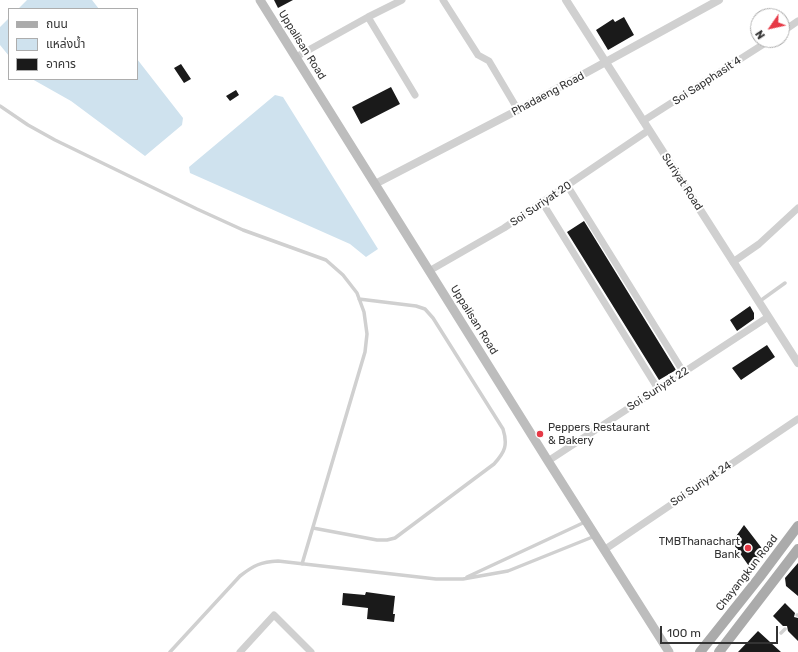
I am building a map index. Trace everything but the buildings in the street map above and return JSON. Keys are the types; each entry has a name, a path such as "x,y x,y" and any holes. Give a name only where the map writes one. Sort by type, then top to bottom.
{"main road":[{"name":"Uppalisan Road","path":"260,0 586,522 669,652"},
{"name":"Chayangkun Road","path":"700,652 798,526"},
{"path":"719,652 798,549"},
{"path":"759,578 769,585"}],"street":[{"path":"296,57 402,0"},
{"path":"443,0 478,55 490,61 518,110"},
{"name":"Suriyat Road","path":"566,0 798,364"},
{"name":"Phadaeng Road","path":"375,184 518,110 719,0"},
{"path":"368,17 415,95"},
{"name":"Soi Sapphasit 4","path":"643,122 758,48"},
{"name":"Soi Suriyat 20","path":"429,271 504,228 649,130"},
{"path":"568,185 684,373"},
{"path":"542,202 658,390"},
{"path":"733,262 759,244 798,208"},
{"name":"Soi Suriyat 22","path":"548,461 768,317"},
{"name":"Soi Suriyat 24","path":"604,550 798,419"},
{"path":"240,652 274,615 311,652"}],"lane":[{"path":"0,106 28,125 55,140 197,209 244,230 326,260 343,274 357,293 364,312 367,334 365,352 302,564"},
{"path":"759,301 785,283"},
{"path":"313,528 377,540 395,538 494,464 505,448 506,438 503,429 433,318 425,309 416,306 359,299"},
{"path":"463,579 586,522"},
{"path":"170,652 240,576 252,567 264,562 278,561 436,579 463,579 508,571 595,536"},
{"path":"781,633 785,629"}],"water":[{"path":"27,0 92,0 98,8 19,8"},
{"path":"8,19 8,55 0,45 0,27"},
{"path":"138,60 183,118 182,125 145,156 71,101 34,80 138,80"},
{"path":"275,95 283,97 378,249 366,257 350,244 190,173 189,167"}],"place":[{"name":"Peppers Restaurant & Bakery","path":"540,434"},
{"name":"TMBThanachart Bank","path":"748,548"}]}
